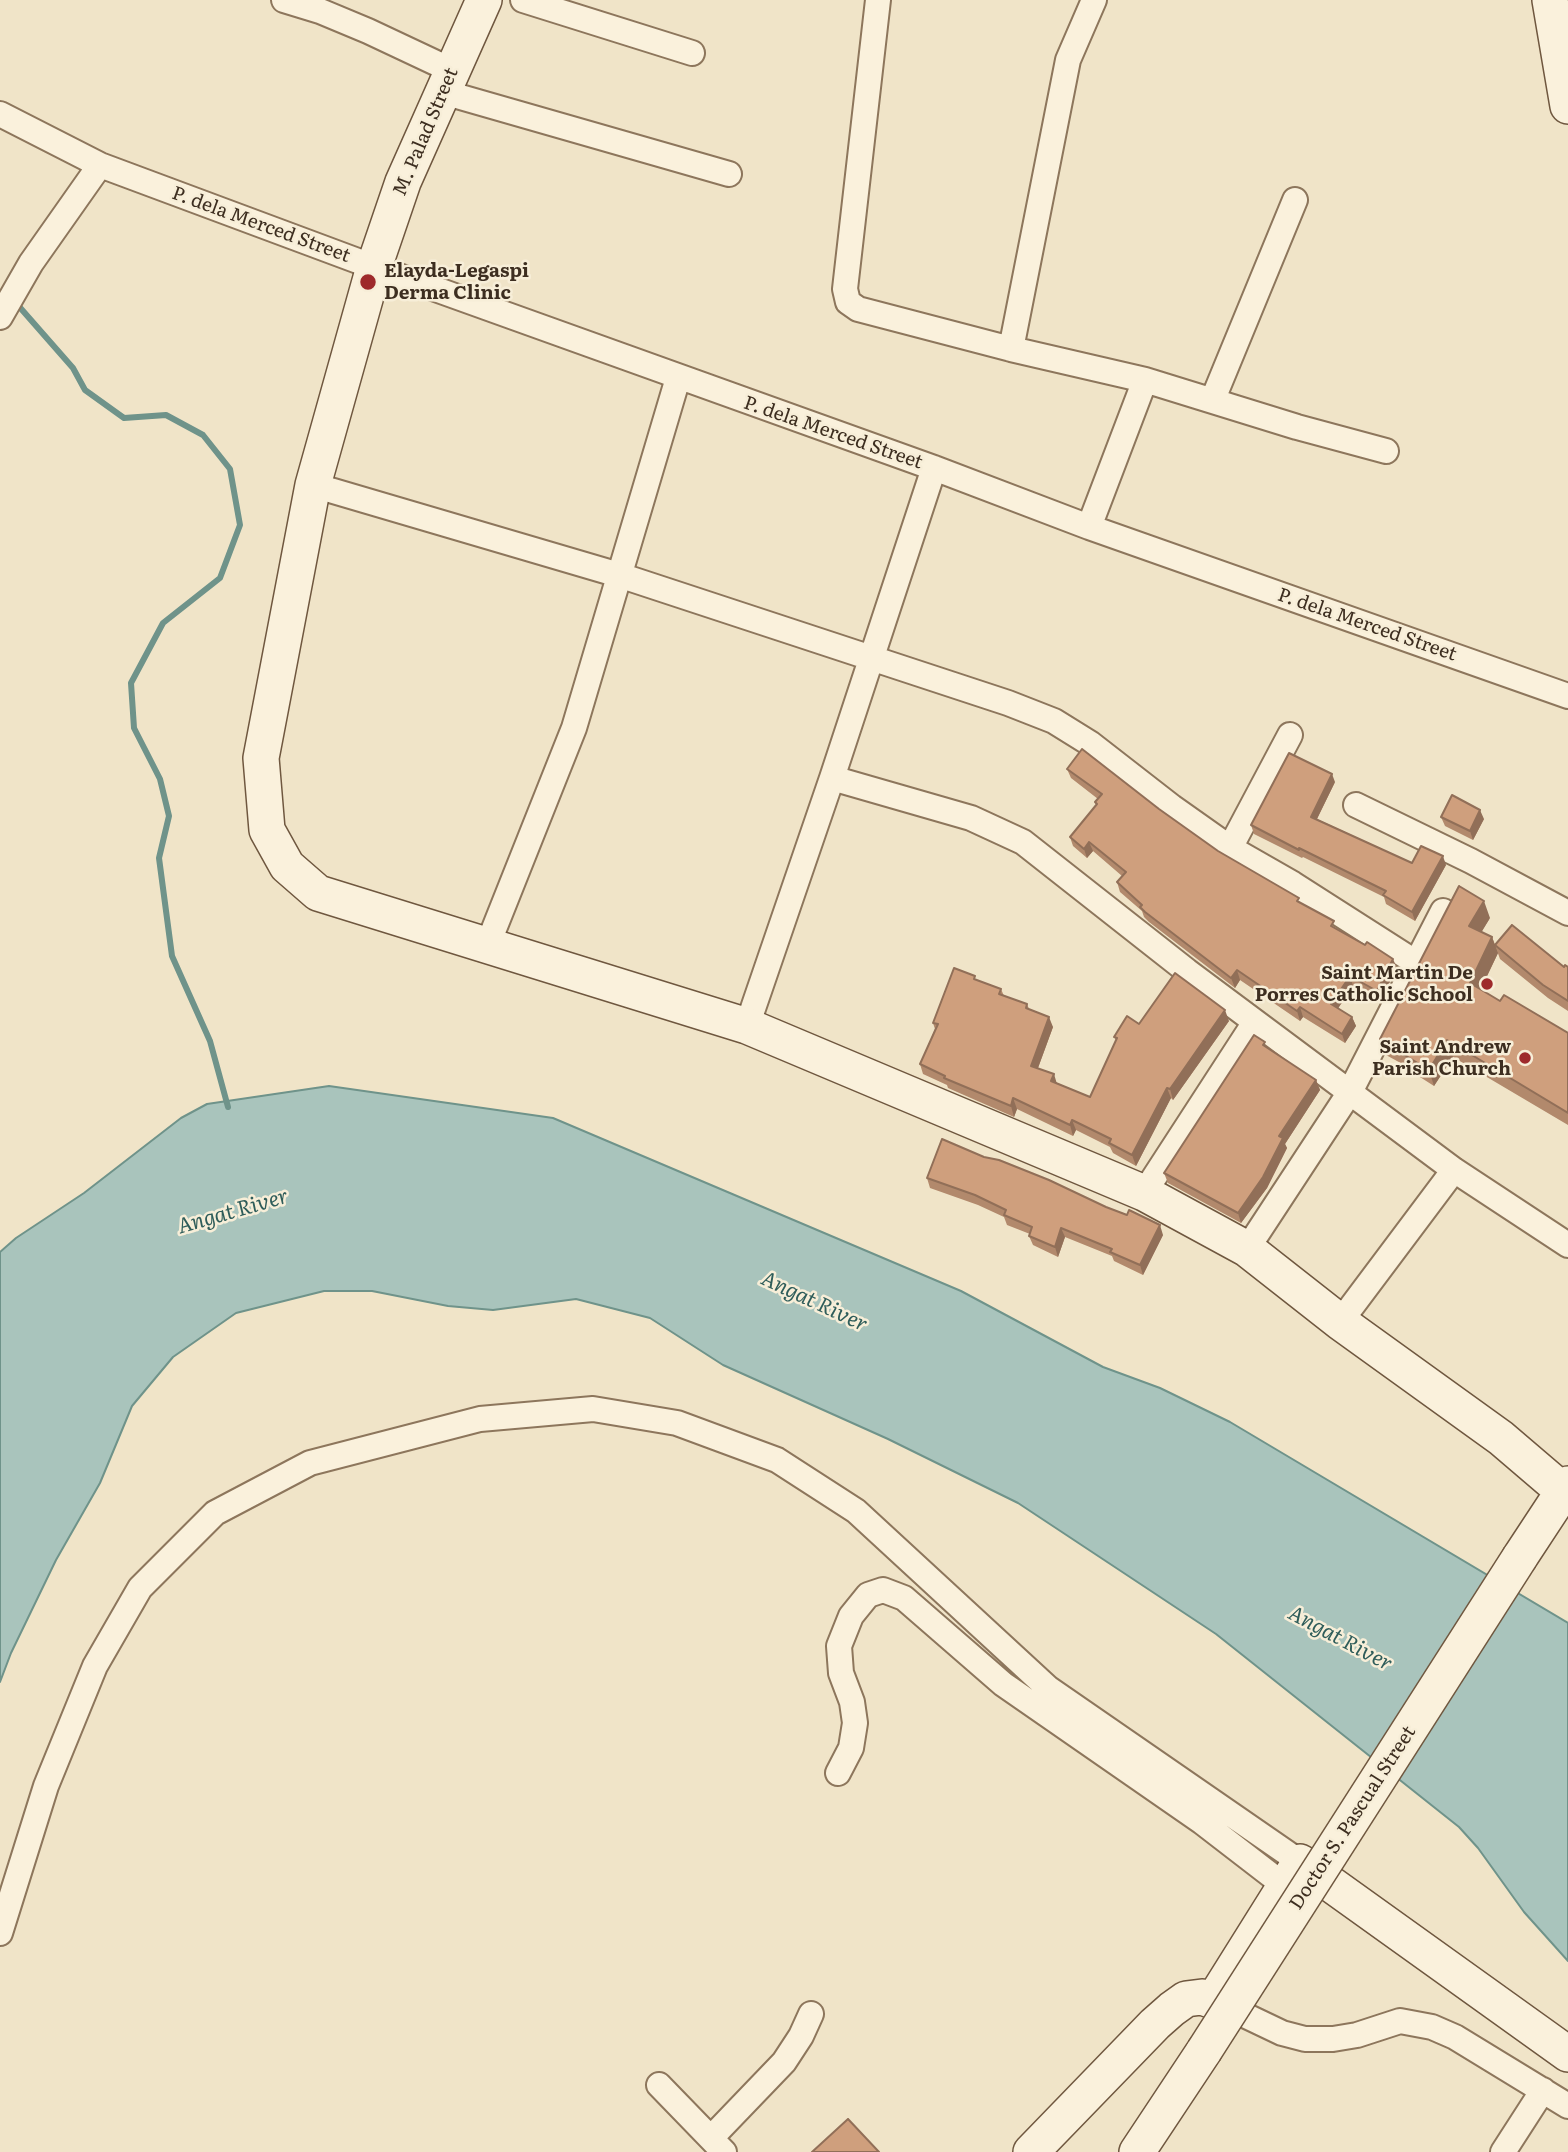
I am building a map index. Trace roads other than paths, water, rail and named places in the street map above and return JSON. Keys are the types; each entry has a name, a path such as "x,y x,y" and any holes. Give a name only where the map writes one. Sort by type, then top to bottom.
{"street":[{"path":"284,0 320,10 356,26 448,81 729,174"},
{"name":"M. Palad Street","path":"484,0 403,182 374,267 313,485 261,758 267,831 288,866 318,893 747,1026 1144,1193 1247,1250 1340,1322 1501,1438 1566,1490"},
{"path":"523,0 692,53"},
{"path":"878,0 845,289 848,302 858,309 1145,380 1297,427 1386,451"},
{"path":"1011,349 1068,60 1094,0"},
{"path":"1550,0 1568,106"},
{"name":"P. dela Merced Street","path":"0,114 100,165 374,267 934,468 1089,527 1568,696"},
{"path":"3,312 31,263 100,165"},
{"path":"1213,399 1295,200"},
{"path":"488,944 574,728 678,378"},
{"path":"1089,527 1145,380"},
{"path":"747,1026 934,468"},
{"path":"313,485 619,575 1008,703 1054,721 1091,744 1230,848 1293,884 1415,962"},
{"path":"1230,848 1290,735"},
{"path":"832,778 971,818 1023,842 1255,1022 1454,1170 1568,1245"},
{"path":"1356,805 1471,861 1568,913"},
{"path":"1247,1250 1350,1092 1443,911"},
{"path":"1144,1193 1255,1022"},
{"path":"1340,1322 1454,1170"},
{"path":"0,1933 46,1786 95,1666 140,1588 215,1513 310,1463 480,1419 593,1409 677,1423 777,1460 856,1511 1048,1688 1293,1874"},
{"name":"Doctor S. Pascual Street","path":"1137,2152 1520,1557 1566,1490"},
{"path":"838,1773 851,1748 855,1723 852,1702 841,1673 839,1646 851,1616 867,1595 883,1590 904,1598 1003,1684 1202,1822 1293,1874 1568,2054"},
{"path":"1213,2001 1293,1874"},
{"path":"1031,2152 1155,2024 1186,1999 1202,1997 1282,2033 1305,2039 1333,2039 1357,2035 1400,2021 1432,2027 1568,2106"},
{"path":"659,2085 717,2145 783,2062 801,2036 811,2014"},
{"path":"1503,2152 1543,2091"}],"water":[{"name":"Angat River","path":"329,1086 553,1118 961,1291 1103,1367 1160,1388 1230,1422 1568,1623 1568,1961 1524,1912 1478,1848 1459,1827 1216,1634 1018,1503 888,1439 723,1365 650,1318 576,1299 493,1310 448,1306 372,1291 324,1291 236,1313 173,1357 132,1406 100,1483 56,1560 11,1653 0,1682 0,1252 16,1238 84,1193 181,1118 207,1104"}],"waterway":[{"path":"16,303 73,368 85,390 124,418 166,415 203,435 230,469 240,525 220,578 163,623 131,683 134,728 160,779 169,816 159,858 172,956 210,1041 228,1107"}],"place":[{"name":"Elayda-Legaspi Derma Clinic","path":"368,282"},
{"name":"Saint Martin De Porres Catholic School","path":"1487,984"},
{"name":"Saint Andrew Parish Church","path":"1525,1058"}]}
